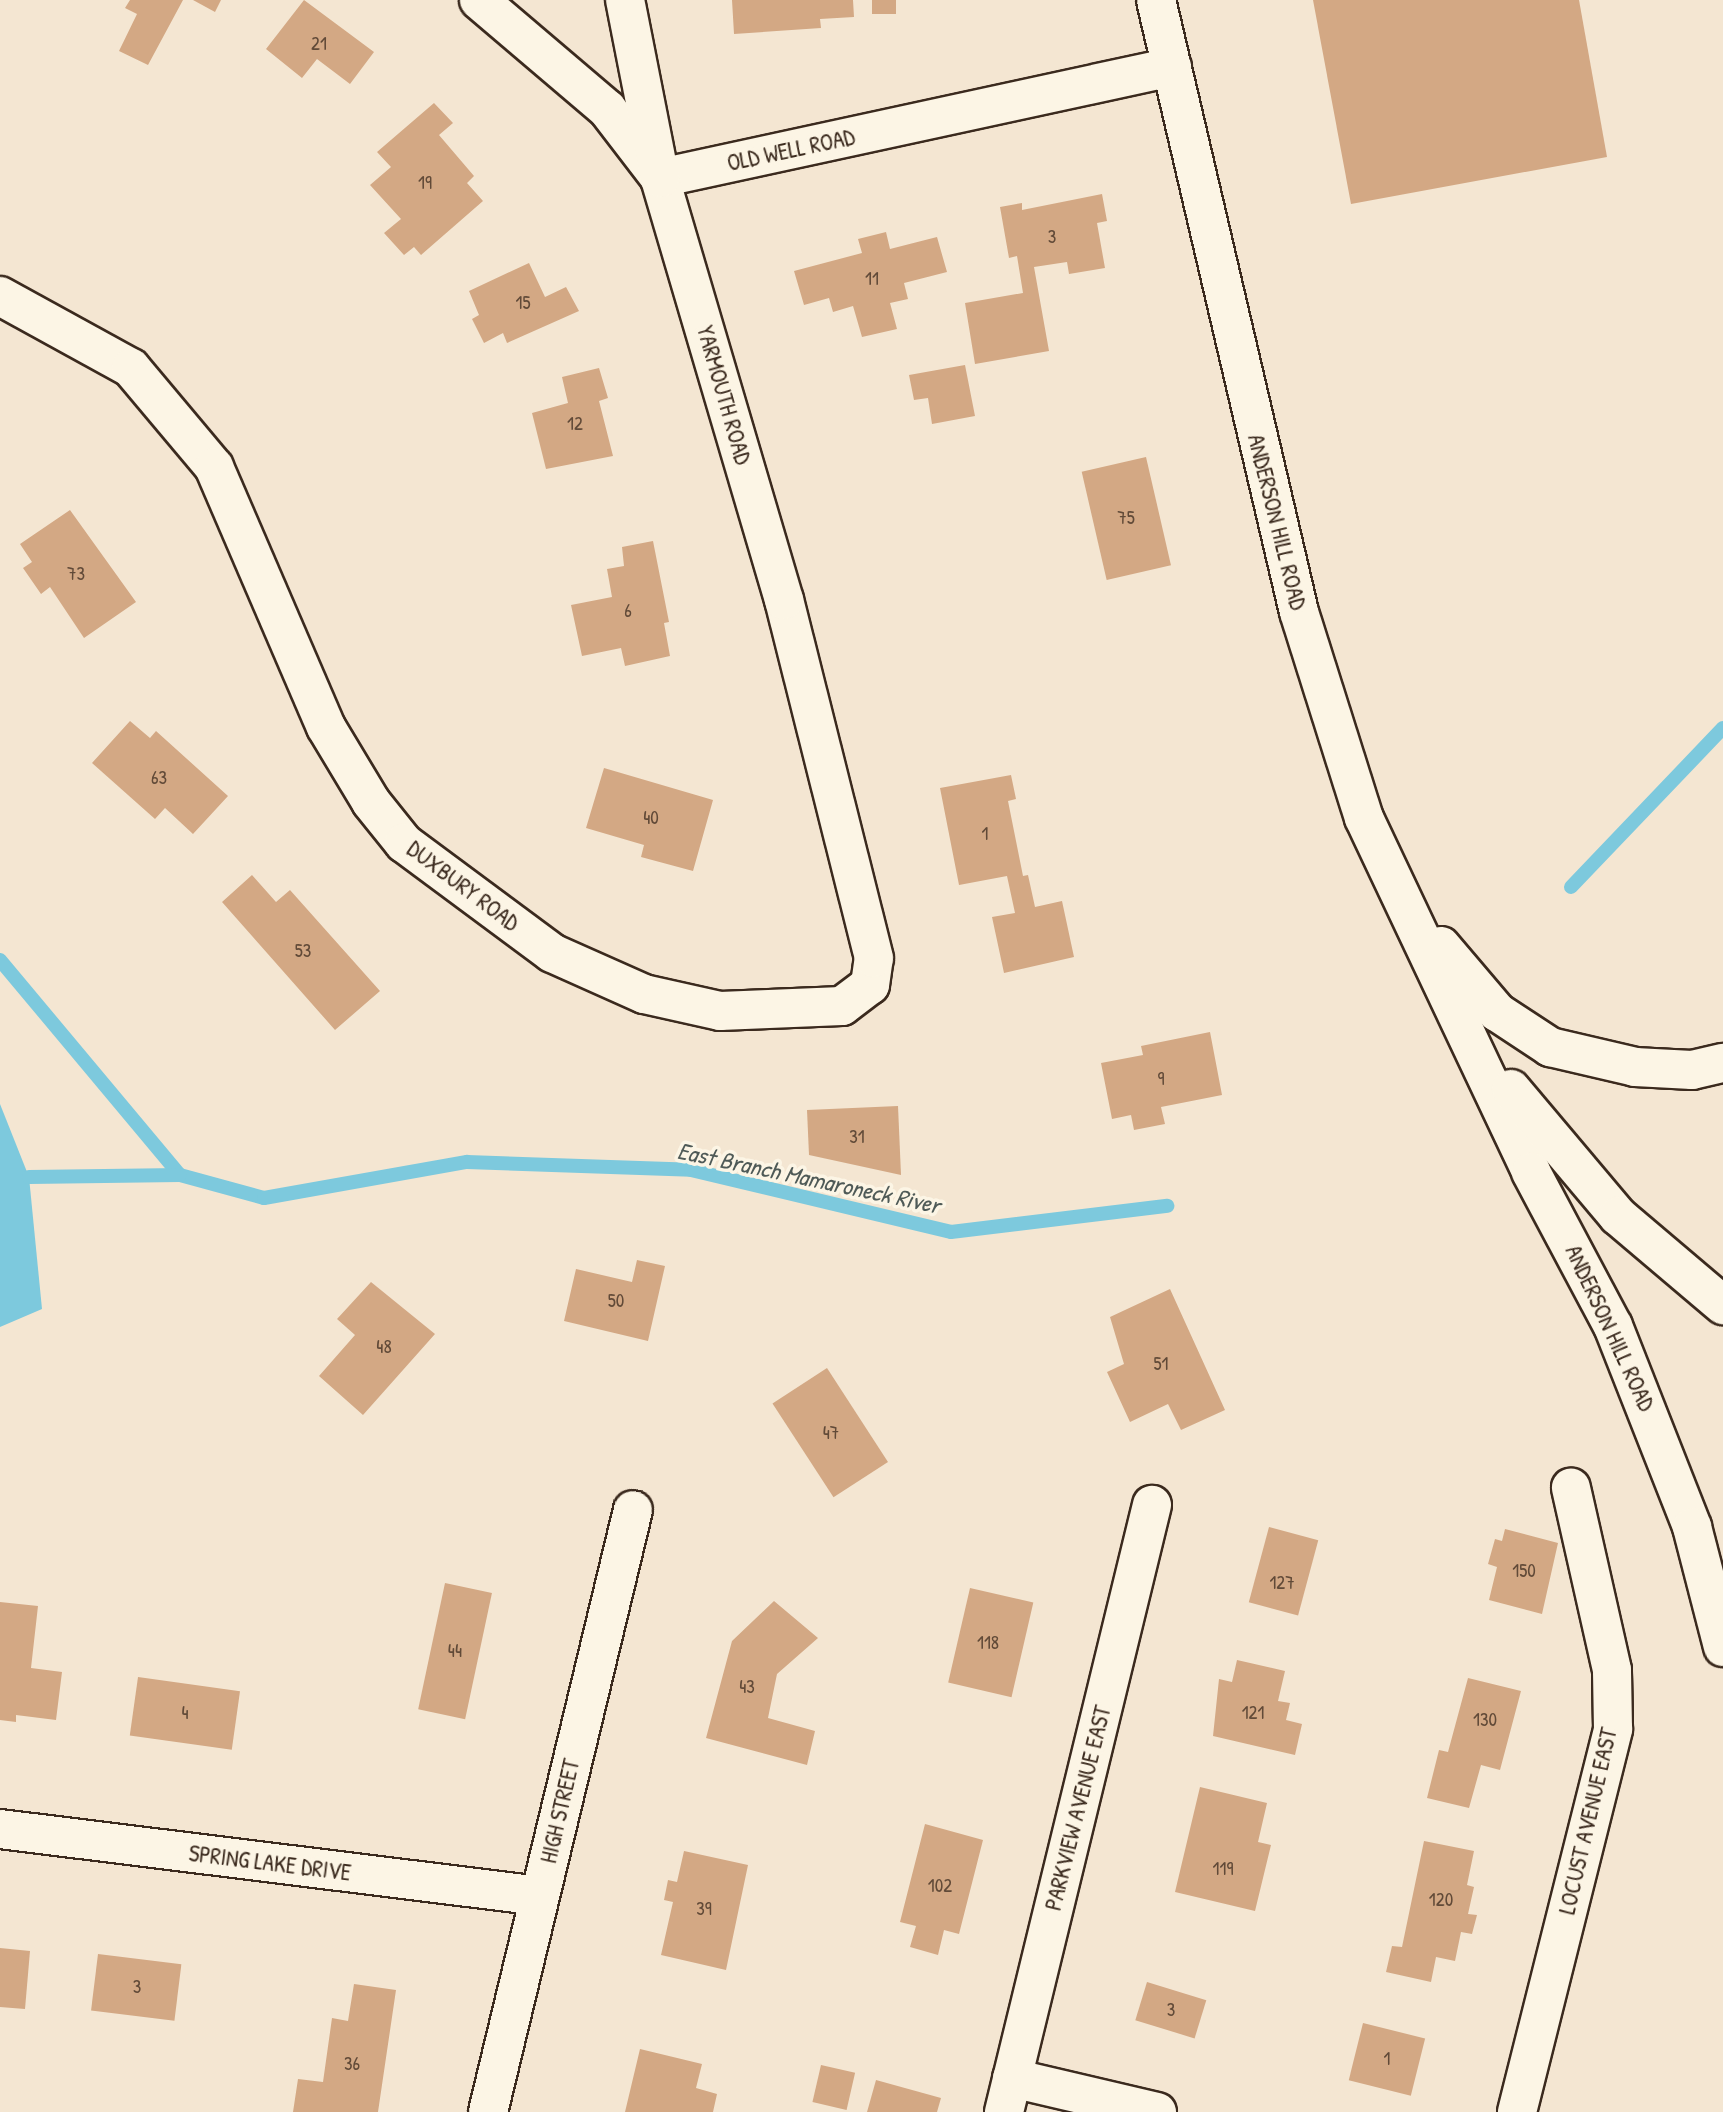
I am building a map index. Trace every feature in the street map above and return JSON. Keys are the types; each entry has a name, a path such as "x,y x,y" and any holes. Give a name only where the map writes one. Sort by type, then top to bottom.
{"street":[{"path":"479,0 607,109 660,178"},
{"name":"YARMOUTH ROAD","path":"625,0 660,178 784,600 831,789"},
{"name":"ANDERSON HILL ROAD","path":"1156,0 1299,612 1364,818 1531,1172 1608,1314 1655,1424 1692,1527 1723,1647"},
{"name":"OLD WELL ROAD","path":"660,178 1172,67"},
{"name":"DUXBURY ROAD","path":"0,296 131,368 214,467 326,727 371,802 404,844 551,953 644,994 720,1011 842,1006 870,985 874,958 831,789"},
{"path":"1395,883 1459,972 1497,1012 1550,1047 1635,1067 1692,1070 1723,1063"},
{"name":"ANDERSON HILL ROAD","path":"1462,1023 1543,1134 1618,1216 1723,1305"},
{"name":"LOCUST AVENUE EAST","path":"1517,2112 1613,1729 1612,1670 1571,1488"},
{"name":"PARKVIEW AVENUE EAST","path":"1008,2095 1152,1505"},
{"name":"HIGH STREET","path":"488,2112 633,1510"},
{"name":"SPRING LAKE DRIVE","path":"0,1829 540,1896"},
{"path":"1008,2095 1157,2112"}],"water":[{"path":"0,1104 29,1177 42,1309 0,1327"}],"building":[{"path":"130,0 183,0 148,65 119,51 137,14 125,8"},
{"path":"193,0 221,0 215,12"},
{"path":"304,0 374,52 350,84 317,59 302,78 266,49"},
{"path":"732,0 853,0 854,17 820,19 821,28 734,34"},
{"path":"872,0 896,0 896,14 872,14"},
{"path":"1313,0 1579,0 1607,157 1351,204"},
{"path":"434,103 453,123 439,135 474,176 467,183 483,201 421,255 414,247 404,255 384,233 401,219 370,185 391,167 377,152"},
{"path":"1102,194 1107,221 1097,223 1105,268 1069,274 1067,262 1034,267 1049,351 975,364 965,303 1023,293 1017,256 1009,258 1000,207 1022,203 1022,210"},
{"path":"886,232 890,249 937,237 947,272 904,283 908,299 890,303 897,329 862,337 853,306 833,312 829,298 804,305 794,271 862,253 858,239"},
{"path":"529,263 545,297 566,287 579,311 507,343 503,333 484,343 472,319 479,315 469,291"},
{"path":"965,365 975,416 932,424 928,398 914,400 909,375"},
{"path":"599,368 608,398 599,401 613,456 546,469 532,413 568,403 562,377"},
{"path":"1146,457 1171,565 1107,580 1082,472"},
{"path":"70,510 136,602 84,638 50,587 41,594 23,568 32,562 20,544"},
{"path":"653,541 669,622 664,623 670,656 625,666 621,648 582,656 571,605 612,597 607,569 624,566 622,547"},
{"path":"130,721 150,738 156,731 228,796 193,834 165,808 155,819 92,763"},
{"path":"604,768 713,800 693,871 641,857 644,845 586,828"},
{"path":"1011,775 1016,799 1008,801 1023,876 1028,875 1035,907 1062,901 1074,957 1004,973 992,917 1015,913 1007,876 959,885 940,788"},
{"path":"252,875 276,902 290,890 380,991 335,1030 222,902"},
{"path":"1210,1032 1222,1095 1161,1107 1165,1124 1134,1130 1131,1115 1112,1119 1101,1063 1143,1055 1141,1046"},
{"path":"898,1106 901,1175 809,1155 807,1110"},
{"path":"637,1260 665,1266 648,1341 564,1321 576,1269 632,1282"},
{"path":"371,1282 435,1334 363,1415 319,1376 355,1335 337,1319"},
{"path":"1170,1289 1225,1410 1181,1430 1168,1404 1130,1422 1107,1372 1124,1364 1110,1317"},
{"path":"827,1368 888,1462 833,1497 772,1403"},
{"path":"1269,1527 1318,1540 1298,1616 1249,1602"},
{"path":"1505,1529 1558,1543 1542,1614 1489,1600 1497,1567 1488,1564 1495,1539 1502,1541"},
{"path":"445,1583 492,1593 465,1719 418,1709"},
{"path":"970,1588 1033,1603 1012,1697 948,1683"},
{"path":"774,1601 818,1638 777,1674 768,1718 815,1731 807,1765 706,1738 732,1641"},
{"path":"0,1602 38,1606 31,1668 62,1672 56,1720 16,1715 16,1722 0,1720"},
{"path":"1237,1660 1285,1671 1278,1701 1290,1703 1286,1720 1302,1724 1295,1755 1213,1736 1219,1679 1232,1682"},
{"path":"138,1677 240,1691 232,1750 130,1735"},
{"path":"1468,1678 1521,1691 1500,1770 1481,1765 1469,1808 1427,1798 1439,1750 1448,1752"},
{"path":"1200,1787 1267,1803 1258,1842 1271,1845 1255,1911 1175,1892"},
{"path":"925,1824 983,1840 959,1934 944,1930 938,1955 910,1947 916,1926 900,1922"},
{"path":"1424,1841 1474,1851 1467,1885 1474,1887 1468,1914 1477,1915 1472,1934 1461,1932 1455,1961 1436,1957 1431,1982 1386,1972 1392,1946 1402,1947"},
{"path":"684,1851 748,1865 726,1970 661,1955 673,1902 664,1900 668,1880 677,1882"},
{"path":"0,1948 30,1951 25,2009 0,2007"},
{"path":"98,1954 181,1964 174,2021 91,2011"},
{"path":"1147,1982 1206,2000 1195,2038 1135,2020"},
{"path":"354,1984 396,1990 378,2112 293,2112 298,2079 323,2082 332,2018 348,2021"},
{"path":"1363,2023 1425,2038 1411,2096 1349,2080"},
{"path":"640,2049 702,2064 696,2088 717,2094 713,2112 625,2112"},
{"path":"821,2065 855,2073 847,2110 812,2102"},
{"path":"876,2080 941,2098 937,2112 867,2112"}],"waterway":[{"name":"East Branch Mamaroneck River","path":"1571,887 1723,728"},
{"name":"East Branch Mamaroneck River","path":"0,960 180,1175 264,1198 467,1162 691,1170 951,1232 1167,1206"},
{"path":"29,1177 180,1175"}]}
